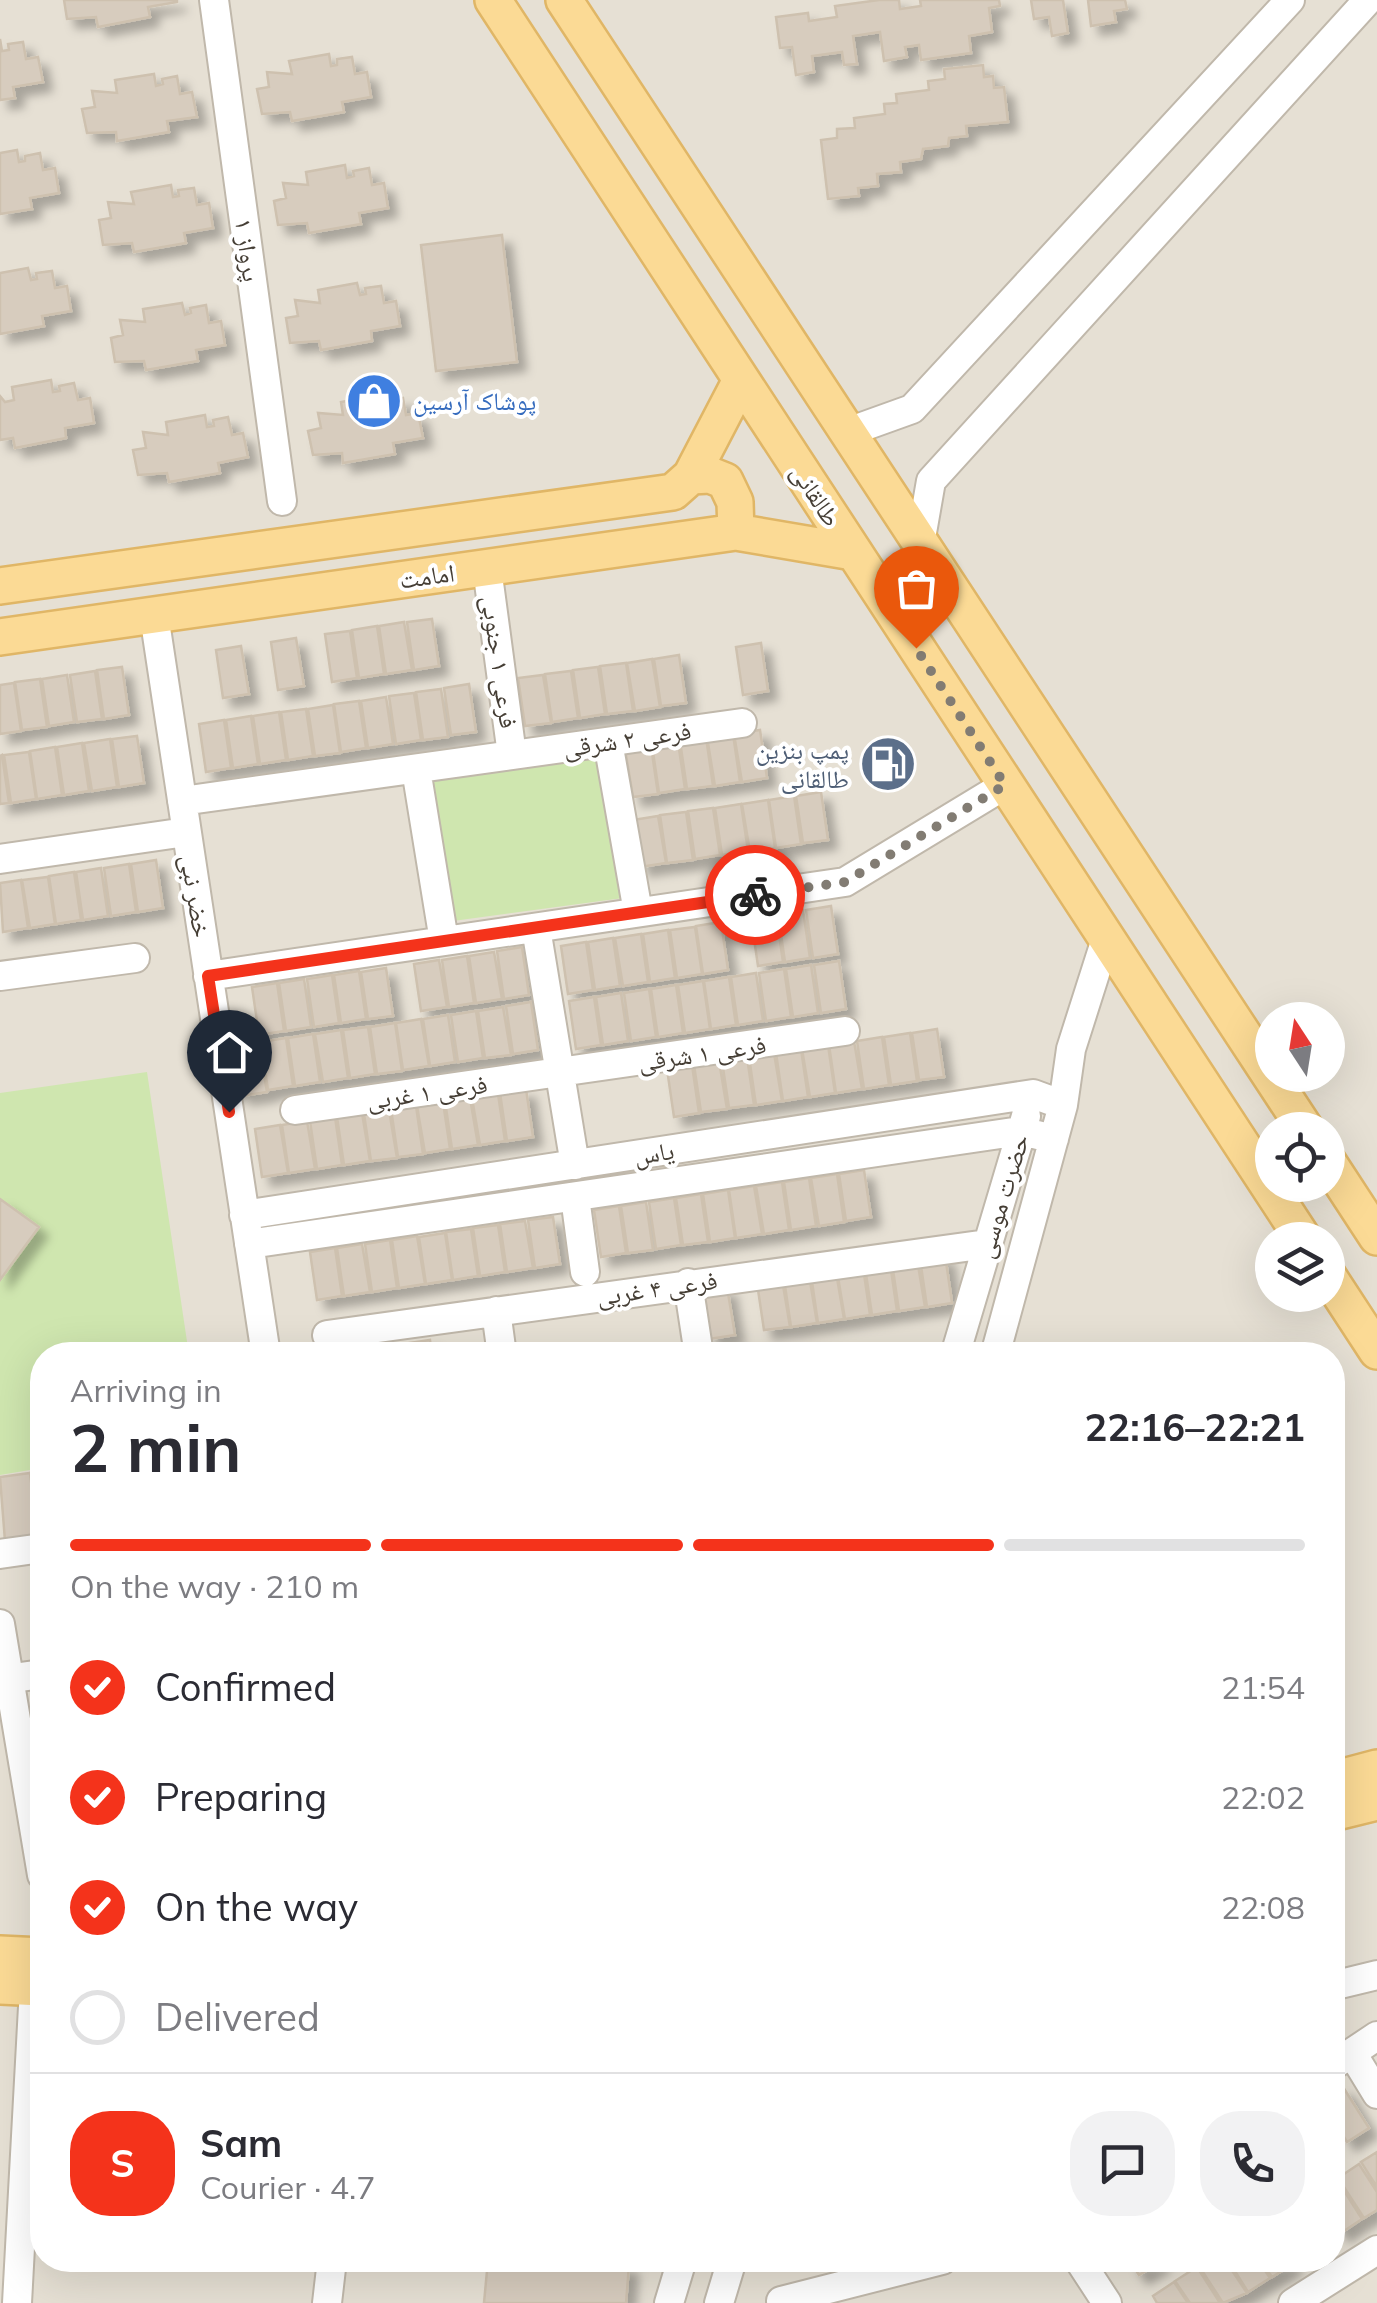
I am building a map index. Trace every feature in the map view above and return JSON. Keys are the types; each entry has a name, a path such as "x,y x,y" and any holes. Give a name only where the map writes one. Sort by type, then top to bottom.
{"main road":[{"name":"طالقانی","path":"494,0 1292,1222"},
{"path":"564,0 1294,1112"},
{"path":"690,476 741,380"},
{"path":"690,476 710,475 724,480 735,502 736,532"},
{"name":"امامت","path":"0,586 674,492 690,476"},
{"name":"امامت","path":"0,638 736,532 853,552"},
{"path":"1345,1188 1377,1237"},
{"path":"1345,1302 1377,1351"},
{"path":"1345,1777 1377,1768"},
{"path":"1345,1810 1377,1802"},
{"path":"0,1954 30,1980"}],"street":[{"name":"پرواز ۱","path":"214,0 282,501"},
{"path":"848,432 912,409 1290,0"},
{"path":"920,544 930,480 1368,0"},
{"name":"فرعی ۱ جنوبی","path":"487,568 512,755"},
{"name":"خضر نبی","path":"154,616 264,1342"},
{"name":"فرعی ۲ شرقی","path":"182,801 742,723"},
{"path":"608,742 638,912"},
{"path":"416,769 444,941"},
{"path":"208,976 845,882 1005,785"},
{"path":"0,859 186,832"},
{"path":"536,928 575,1165"},
{"name":"حضرت موسی","path":"999,1342 1063,1105 1071,1049 1106,940"},
{"path":"0,976 135,958"},
{"name":"فرعی ۱ شرقی","path":"560,1074 845,1032"},
{"name":"حضرت موسی","path":"959,1342 1033,1094 1071,1049"},
{"name":"فرعی ۱ غربی","path":"295,1110 560,1074"},
{"name":"یاس","path":"244,1215 1033,1094 1063,1105"},
{"name":"یاس","path":"249,1244 1021,1131 1054,1139"},
{"path":"575,1197 585,1272"},
{"name":"فرعی ۴ غربی","path":"327,1336 987,1244"},
{"path":"688,1283 697,1342"},
{"path":"496,1311 500,1342"},
{"path":"0,1554 30,1550"},
{"path":"0,1624 5,1680 30,1812"},
{"path":"5,1680 30,1676"},
{"path":"1345,1983 1377,1975"},
{"path":"17,2303 30,1980"},
{"path":"1345,2058 1377,2036"},
{"path":"1345,2063 1377,2094"},
{"path":"1345,2272 1376,2253"},
{"path":"327,2303 331,2272"},
{"path":"668,2303 678,2272"},
{"path":"719,2303 728,2272"},
{"path":"781,2302 896,2272"},
{"path":"1087,2272 1106,2303"},
{"path":"1293,2303 1344,2272"}],"shaded area":[{"path":"0,0 1377,0 1377,2303 0,2303"}],"green space":[{"path":"602,753 623,898 453,921 431,778"},
{"path":"147,1072 187,1342 30,1342 30,1470 0,1475 0,1280 39,1227 0,1199 0,1093"}],"building":[{"path":"64,0 177,2 148,7 150,17 98,27 96,17 67,19"},
{"path":"899,0 900,9 921,6 920,0 999,0 1000,6 989,8 992,32 969,36 971,53 921,60 919,45 905,47 907,57 884,61 880,32 853,36 857,64 844,65 842,52 812,56 814,72 796,75 792,47 780,48 776,17 808,13 809,21 837,17 835,6"},
{"path":"1031,0 1063,0 1068,33 1052,36 1049,17 1034,19"},
{"path":"1088,0 1125,0 1127,9 1114,11 1116,22 1091,26"},
{"path":"0,39 2,51 9,50 8,44 23,42 26,59 38,57 43,82 13,87 15,98 0,100"},
{"path":"329,54 331,66 337,65 337,59 352,57 355,74 367,72 371,97 342,102 344,112 292,121 290,112 262,114 257,89 269,87 267,72 292,74 289,61"},
{"path":"983,65 984,77 993,76 994,88 1004,87 1008,122 966,126 967,136 949,138 948,146 923,149 921,159 900,162 901,172 877,174 878,186 858,188 859,196 828,199 821,140 837,138 837,129 855,128 854,118 885,114 884,104 897,103 896,94 929,90 928,81 945,79 944,69"},
{"path":"154,74 156,86 163,84 162,79 177,76 180,94 192,92 197,117 167,121 169,132 117,141 116,132 87,133 82,109 95,107 92,91 117,93 115,80"},
{"path":"17,150 19,162 25,161 25,156 40,153 43,170 55,168 59,193 30,198 32,209 0,214 0,153"},
{"path":"345,165 347,178 354,176 353,171 369,168 372,185 384,183 388,208 359,213 361,224 309,233 307,223 278,225 274,201 286,198 283,183 308,185 306,172"},
{"path":"171,185 173,197 179,196 178,190 194,188 197,205 209,203 213,228 184,233 186,243 134,252 132,243 103,245 99,220 111,218 108,202 134,204 131,192"},
{"path":"502,235 517,362 436,371 421,245"},
{"path":"28,268 31,280 37,279 36,273 52,271 55,288 67,286 71,311 42,316 44,326 0,334 0,273"},
{"path":"357,283 360,295 366,294 365,288 381,286 384,303 396,301 400,326 371,331 372,341 321,350 319,341 290,343 286,318 298,316 295,300 320,303 318,290"},
{"path":"182,303 185,315 191,313 190,308 206,305 209,323 221,321 225,345 196,350 198,361 146,370 144,361 115,362 111,338 123,335 120,320 145,322 143,309"},
{"path":"51,380 53,392 60,391 59,386 74,383 78,400 90,398 94,423 65,428 66,438 15,448 13,438 0,440 0,396 5,402 14,400 12,387"},
{"path":"380,395 382,407 389,406 388,401 403,398 406,415 418,413 423,438 393,443 395,454 343,463 342,453 313,455 308,431 321,428 318,413 343,415 341,402"},
{"path":"205,415 207,427 214,426 213,420 228,417 232,435 243,433 248,457 218,463 220,473 169,482 167,473 138,475 133,450 146,448 143,432 168,435 166,422"},
{"path":"432,619 439,666 414,670 407,622"},
{"path":"404,622 412,670 386,674 379,626"},
{"path":"377,626 384,674 359,678 352,630"},
{"path":"350,631 357,678 332,682 325,634"},
{"path":"296,638 304,686 278,690 271,642"},
{"path":"761,643 768,691 743,695 736,647"},
{"path":"241,646 249,694 223,698 216,650"},
{"path":"679,655 686,703 661,706 654,659"},
{"path":"652,659 660,707 635,711 627,663"},
{"path":"626,663 633,711 607,714 600,666"},
{"path":"122,667 129,715 104,719 97,670"},
{"path":"598,667 605,714 580,718 573,670"},
{"path":"95,671 102,719 77,722 70,675"},
{"path":"571,671 578,718 552,722 545,674"},
{"path":"67,675 74,722 49,726 42,679"},
{"path":"543,675 551,723 525,726 518,678"},
{"path":"40,679 47,727 22,730 15,682"},
{"path":"14,683 21,731 0,734 0,685"},
{"path":"469,684 476,732 451,735 444,688"},
{"path":"441,689 448,737 423,740 416,692"},
{"path":"414,693 421,740 396,744 389,696"},
{"path":"386,697 393,744 368,748 361,701"},
{"path":"359,701 366,748 341,752 334,704"},
{"path":"333,705 340,753 315,756 308,709"},
{"path":"306,709 313,756 288,760 281,712"},
{"path":"279,712 286,760 260,764 253,716"},
{"path":"251,716 258,764 233,768 226,720"},
{"path":"224,720 231,768 206,772 199,724"},
{"path":"760,730 767,778 742,782 734,734"},
{"path":"733,734 740,782 715,786 707,737"},
{"path":"137,736 144,783 119,787 112,739"},
{"path":"706,737 713,786 687,789 680,741"},
{"path":"110,739 117,787 92,791 84,743"},
{"path":"678,742 685,789 659,793 652,745"},
{"path":"82,743 89,791 64,795 57,747"},
{"path":"651,746 658,794 633,797 625,749"},
{"path":"55,747 62,795 37,799 30,751"},
{"path":"29,752 36,799 11,803 4,755"},
{"path":"0,756 9,803 0,804"},
{"path":"821,792 828,840 803,843 796,796"},
{"path":"794,796 801,844 776,848 769,800"},
{"path":"768,800 775,848 750,852 742,804"},
{"path":"741,804 748,851 722,855 715,808"},
{"path":"713,808 720,855 695,859 688,811"},
{"path":"686,812 693,860 667,863 660,815"},
{"path":"658,816 666,863 640,867 633,820"},
{"path":"156,860 163,908 138,912 131,864"},
{"path":"129,864 136,912 111,916 104,868"},
{"path":"101,868 108,916 83,920 76,872"},
{"path":"74,872 81,920 56,924 49,876"},
{"path":"48,877 55,924 30,928 22,880"},
{"path":"21,880 28,928 3,932 0,883"},
{"path":"831,906 838,954 813,958 806,910"},
{"path":"803,910 810,958 785,962 778,914"},
{"path":"776,914 783,962 758,966 751,918"},
{"path":"721,922 728,970 703,974 696,926"},
{"path":"695,927 702,974 677,978 670,930"},
{"path":"668,930 675,978 650,982 643,934"},
{"path":"641,934 648,982 623,986 615,938"},
{"path":"613,938 620,986 595,990 588,942"},
{"path":"586,942 593,990 568,994 561,946"},
{"path":"522,947 529,995 504,999 497,951"},
{"path":"494,952 502,999 476,1003 469,956"},
{"path":"467,956 474,1003 449,1007 442,960"},
{"path":"439,960 447,1007 421,1011 414,964"},
{"path":"839,961 846,1009 821,1013 814,965"},
{"path":"811,965 818,1013 793,1017 786,969"},
{"path":"386,968 393,1016 368,1019 361,972"},
{"path":"784,969 791,1017 766,1021 759,973"},
{"path":"359,971 366,1019 341,1023 334,975"},
{"path":"756,973 763,1021 738,1025 731,977"},
{"path":"332,975 339,1023 314,1027 307,979"},
{"path":"729,977 736,1025 711,1029 704,981"},
{"path":"304,979 311,1027 286,1031 279,983"},
{"path":"703,981 710,1029 685,1033 678,985"},
{"path":"277,983 284,1031 259,1035 252,987"},
{"path":"676,985 683,1033 658,1037 651,989"},
{"path":"649,989 656,1037 631,1041 624,993"},
{"path":"621,993 628,1041 603,1045 596,997"},
{"path":"594,997 601,1045 576,1049 569,1001"},
{"path":"531,1002 538,1050 513,1054 506,1006"},
{"path":"503,1007 511,1055 485,1058 478,1011"},
{"path":"476,1011 483,1058 458,1062 451,1015"},
{"path":"448,1015 455,1062 430,1066 423,1019"},
{"path":"421,1019 429,1066 403,1070 396,1023"},
{"path":"395,1023 402,1071 377,1074 370,1027"},
{"path":"368,1027 375,1074 350,1078 343,1030"},
{"path":"937,1029 944,1077 919,1080 912,1033"},
{"path":"341,1030 348,1078 323,1082 315,1034"},
{"path":"910,1033 917,1081 891,1085 884,1037"},
{"path":"313,1034 320,1082 295,1086 288,1038"},
{"path":"882,1037 889,1085 864,1089 857,1041"},
{"path":"286,1038 293,1086 268,1090 261,1042"},
{"path":"854,1041 862,1089 836,1093 829,1045"},
{"path":"259,1045 267,1092 241,1096 234,1048"},
{"path":"828,1045 835,1093 810,1097 802,1049"},
{"path":"801,1049 808,1097 783,1101 776,1053"},
{"path":"774,1053 782,1101 756,1105 749,1057"},
{"path":"747,1057 754,1105 729,1108 722,1061"},
{"path":"719,1061 727,1109 701,1112 694,1065"},
{"path":"692,1065 699,1113 674,1117 667,1069"},
{"path":"526,1089 533,1137 507,1141 500,1093"},
{"path":"498,1094 505,1141 480,1145 472,1098"},
{"path":"470,1098 478,1145 452,1149 445,1101"},
{"path":"443,1102 450,1149 425,1153 417,1106"},
{"path":"416,1106 423,1154 398,1157 391,1109"},
{"path":"389,1110 397,1158 371,1161 364,1114"},
{"path":"362,1113 370,1161 344,1165 337,1117"},
{"path":"335,1117 342,1165 317,1169 310,1121"},
{"path":"307,1121 315,1169 289,1173 282,1125"},
{"path":"280,1125 288,1173 262,1177 255,1129"},
{"path":"864,1170 871,1217 846,1221 839,1174"},
{"path":"837,1174 844,1222 819,1226 811,1178"},
{"path":"809,1178 816,1226 791,1230 784,1182"},
{"path":"782,1182 789,1230 764,1234 756,1186"},
{"path":"754,1186 762,1234 736,1238 729,1190"},
{"path":"728,1190 735,1238 710,1242 703,1194"},
{"path":"701,1194 708,1242 683,1245 676,1198"},
{"path":"674,1198 681,1245 656,1249 649,1202"},
{"path":"0,1199 39,1227 0,1280"},
{"path":"646,1202 653,1250 628,1253 621,1206"},
{"path":"619,1206 626,1253 601,1257 594,1210"},
{"path":"553,1217 560,1264 535,1268 528,1220"},
{"path":"525,1221 533,1268 507,1272 500,1224"},
{"path":"498,1225 505,1272 480,1276 473,1228"},
{"path":"471,1229 478,1276 453,1280 446,1232"},
{"path":"445,1233 452,1280 426,1284 419,1237"},
{"path":"417,1236 425,1284 399,1288 392,1240"},
{"path":"390,1240 397,1288 372,1292 365,1244"},
{"path":"362,1244 370,1292 344,1296 337,1248"},
{"path":"335,1248 342,1296 317,1300 310,1252"},
{"path":"945,1255 952,1303 927,1307 920,1259"},
{"path":"917,1259 925,1307 899,1311 892,1263"},
{"path":"890,1263 897,1311 872,1315 865,1267"},
{"path":"863,1267 870,1315 845,1319 837,1271"},
{"path":"836,1272 844,1319 818,1323 811,1275"},
{"path":"809,1275 817,1323 791,1327 784,1279"},
{"path":"782,1279 790,1327 764,1330 757,1283"},
{"path":"727,1287 735,1335 709,1339 702,1291"},
{"path":"30,1473 30,1538 5,1541 0,1477"},
{"path":"1345,2090 1369,2128 1347,2142 1345,2139"},
{"path":"1377,2152 1377,2187 1361,2162"},
{"path":"1359,2164 1377,2192 1377,2210 1364,2218 1345,2189 1345,2173"},
{"path":"1345,2192 1362,2219 1345,2230"},
{"path":"487,2272 628,2272 626,2303 484,2303"},
{"path":"1189,2272 1200,2272 1220,2303 1190,2303 1175,2281"},
{"path":"1203,2272 1233,2272 1247,2293 1223,2303"},
{"path":"1236,2272 1266,2272 1270,2278 1248,2292"},
{"path":"1174,2282 1188,2303 1157,2303 1153,2296"}],"way so far":[{"path":"755,895 845,882 1005,785 916,648"}],"place":[{"name":"پوشاک آرسین","path":"374,401"},
{"name":"پمپ بنزین طالقانی","path":"888,764"}],"route":[{"path":"229,1112 208,976 755,895"}]}
